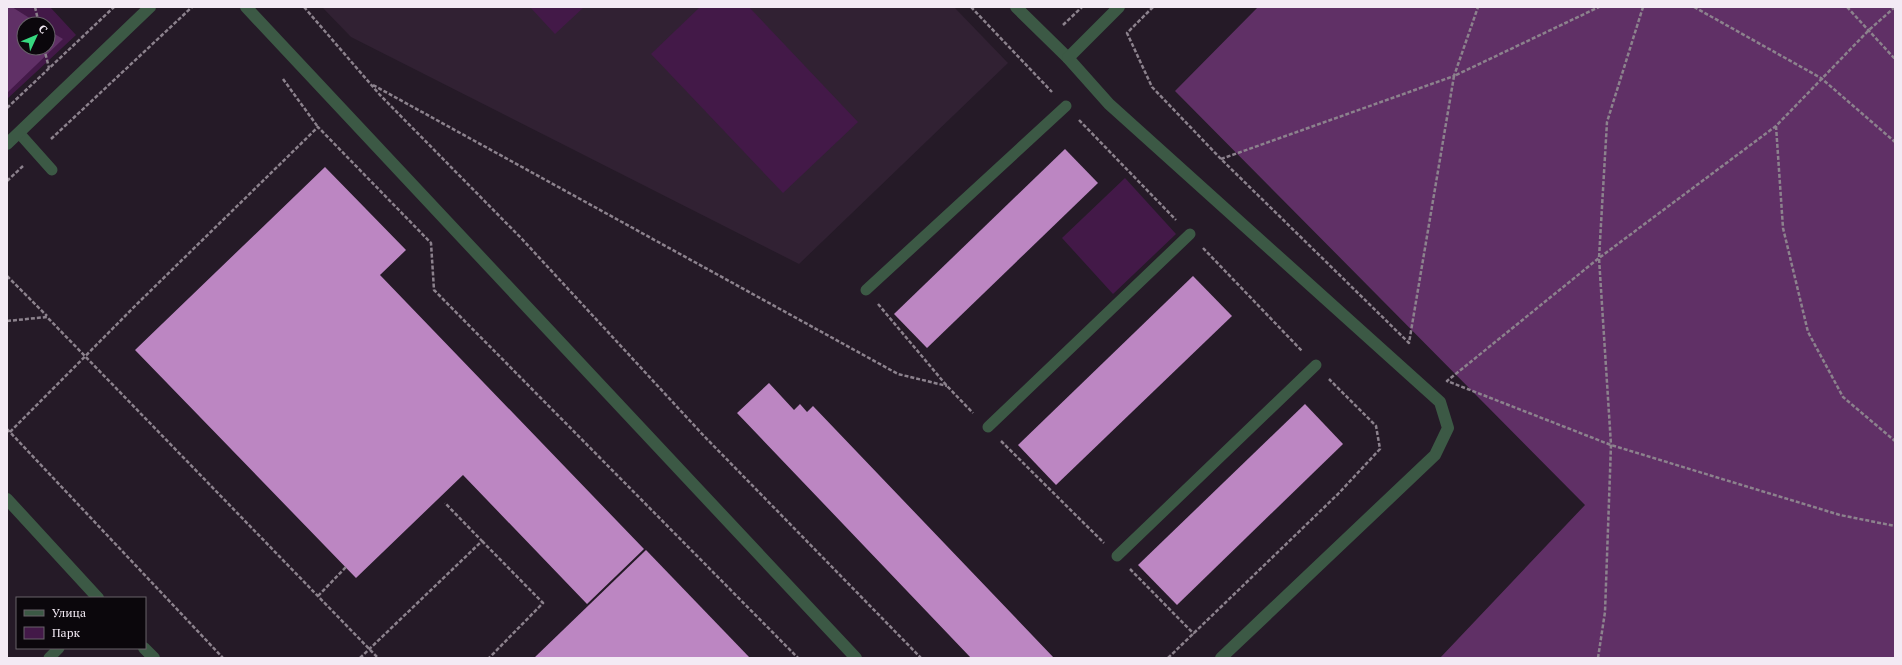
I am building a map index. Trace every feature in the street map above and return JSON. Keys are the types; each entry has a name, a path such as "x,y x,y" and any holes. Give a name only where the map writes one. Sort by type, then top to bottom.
{"street":[{"path":"7,144 150,7"},
{"path":"246,7 856,658"},
{"path":"1016,7 1068,58 1109,104 1440,402 1448,428 1435,455 1221,658"},
{"path":"1068,58 1119,7"},
{"path":"7,499 97,597"},
{"path":"145,649 154,658"}],"lane":[{"path":"866,290 1066,106"},
{"path":"18,133 52,170"},
{"path":"988,427 1190,234"},
{"path":"1117,556 1316,365"},
{"path":"49,658 58,649"}],"path":[{"path":"7,108 114,7"},
{"path":"7,181 192,7"},
{"path":"304,7 371,84 522,239 704,436 921,658"},
{"path":"970,7 1376,426 1380,449 1338,494 1168,658"},
{"path":"1153,7 1127,33 1152,87 1221,159 1409,343 1454,76 1478,7"},
{"path":"1221,159 1454,76 1599,7"},
{"path":"1598,658 1605,612 1611,445 1599,258 1607,122 1643,7"},
{"path":"1694,7 1821,78 1895,142"},
{"path":"1847,7 1895,59"},
{"path":"1895,7 1869,30 1776,126 1599,258 1447,381 1611,445 1840,515 1895,526"},
{"path":"46,56 49,68"},
{"path":"371,84 898,374 947,386"},
{"path":"1776,126 1783,228 1808,332 1843,397 1895,441"},
{"path":"10,432 85,356 318,127 431,243 434,290 798,658"},
{"path":"7,276 378,658"},
{"path":"866,290 947,386 1194,634"},
{"path":"7,321 47,316"},
{"path":"7,429 223,658"},
{"path":"446,503 543,603 490,658"},
{"path":"360,658 482,541"},
{"path":"318,596 346,568"}],"shaded area":[{"path":"7,7 12,7 26,16 16,16 16,56 45,56 7,93"},
{"path":"322,7 954,7 1008,63 799,264 351,37"},
{"path":"1258,7 1895,7 1895,658 1440,658 1585,505 1175,91"},
{"path":"56,35 63,39 56,46"}],"green space":[{"path":"7,7 50,7 76,35 56,54 56,16 16,16 16,56 53,56 7,99"},
{"path":"530,7 584,7 555,34"},
{"path":"700,7 749,7 858,122 783,193 651,54"},
{"path":"1125,178 1176,234 1113,294 1062,238"}],"building":[{"path":"1065,149 1098,183 927,348 894,314"},
{"path":"325,167 406,250 380,275 644,549 587,604 463,475 356,578 135,350"},
{"path":"1193,276 1232,316 1056,485 1018,445"},
{"path":"769,383 794,410 800,404 807,412 813,406 1054,658 971,658 737,413"},
{"path":"1305,404 1343,444 1177,605 1138,565"},
{"path":"646,550 750,658 534,658"}]}
